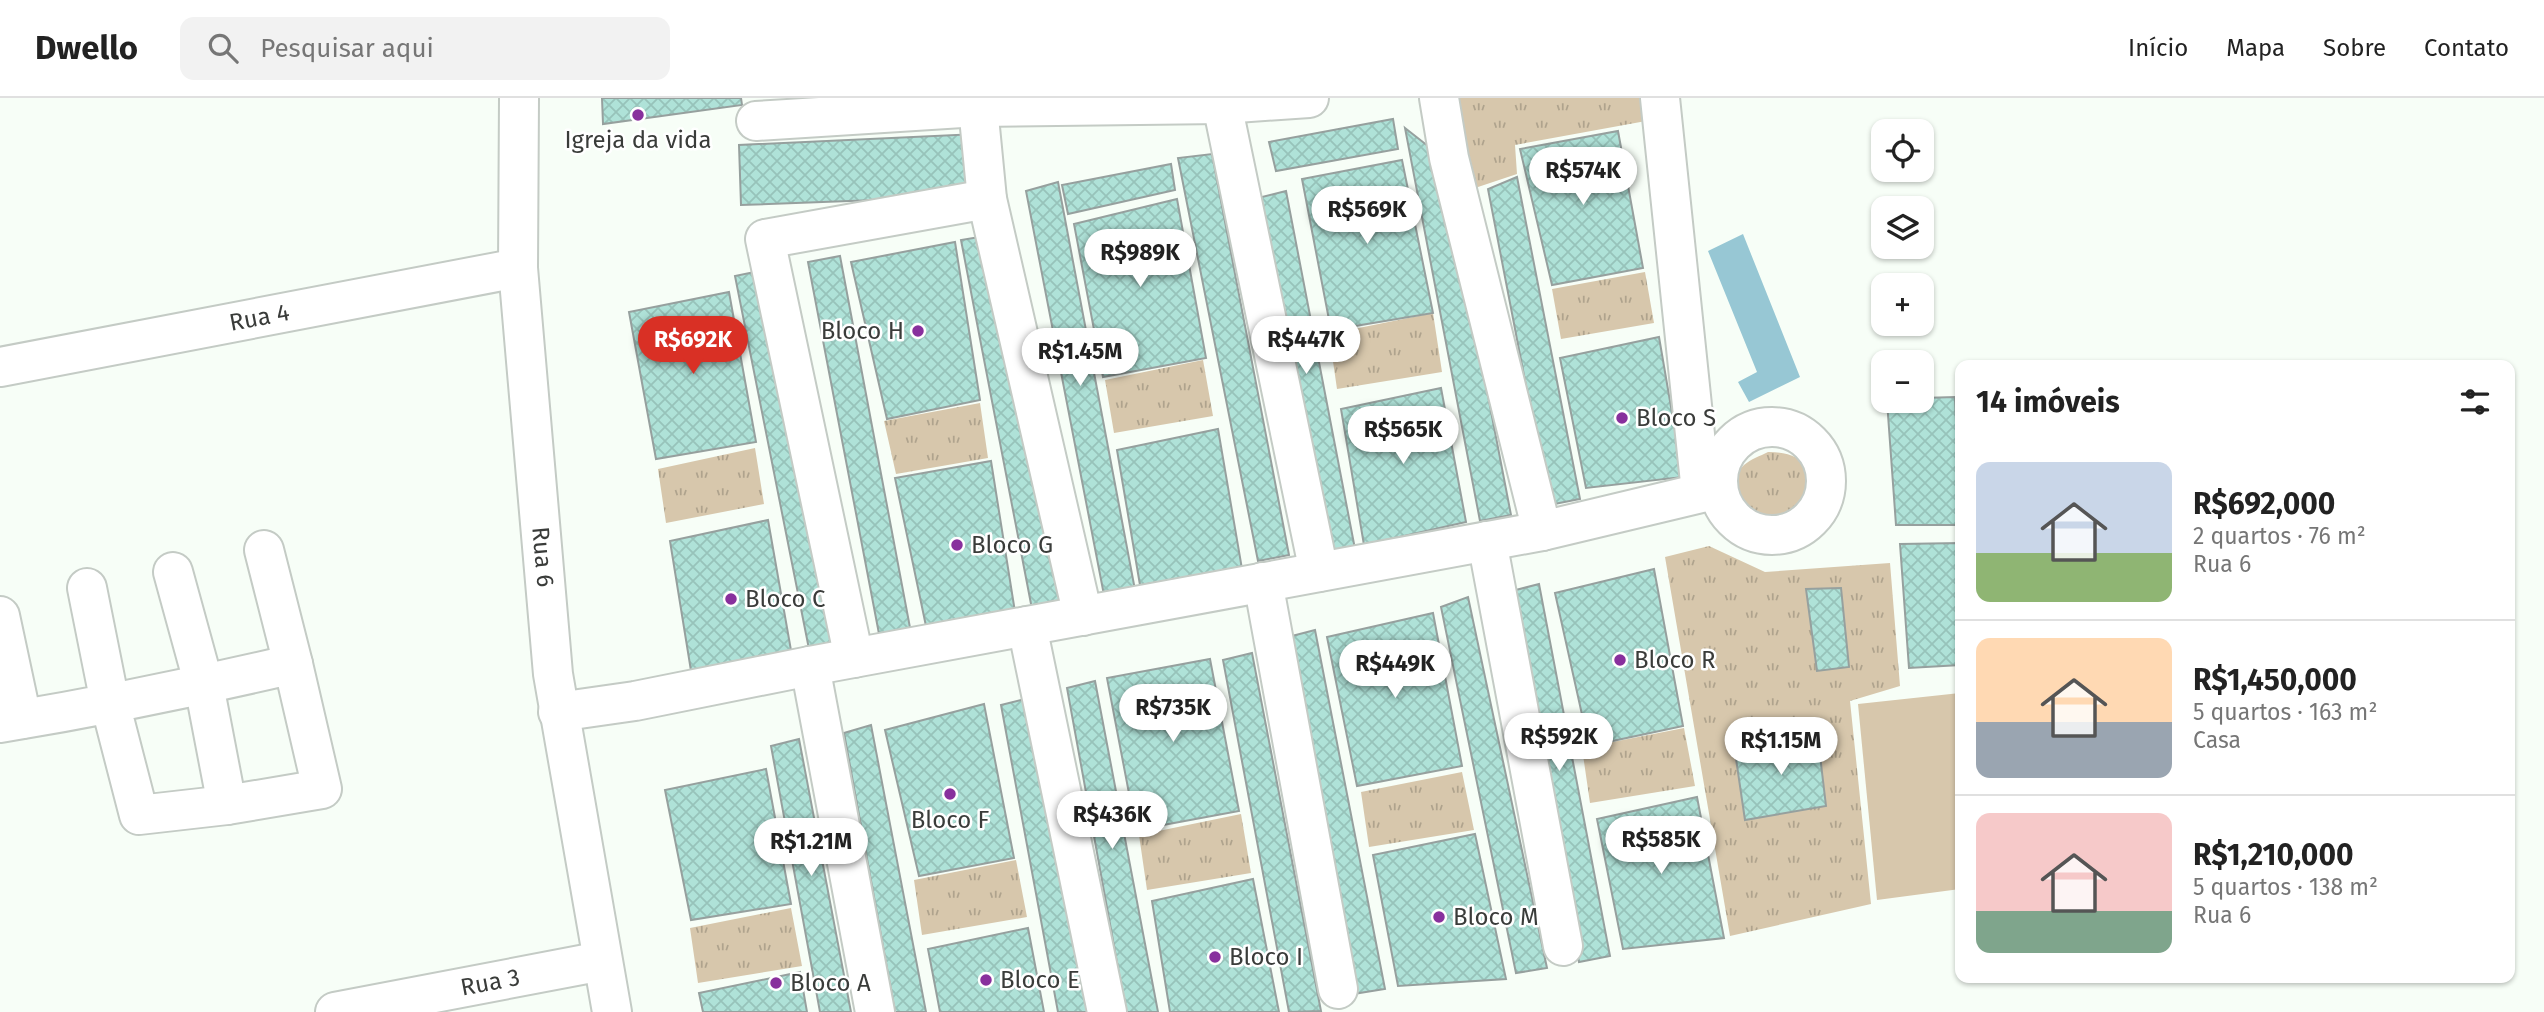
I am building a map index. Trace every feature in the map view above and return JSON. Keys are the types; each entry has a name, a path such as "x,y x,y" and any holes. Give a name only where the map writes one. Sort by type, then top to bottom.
{"street":[{"name":"Rua 6","path":"519,98 518,268 553,674 612,1012"},
{"path":"756,121 978,107 1222,104 1309,98"},
{"path":"1439,98 1449,159 1542,531"},
{"path":"558,712 635,701 810,666 1542,531 1709,490 1660,98"},
{"path":"1222,104 1319,572"},
{"path":"978,107 987,199 1083,616"},
{"path":"854,658 765,239 987,199"},
{"name":"Rua 4","path":"0,367 518,268"},
{"path":"1487,541 1563,946"},
{"path":"87,588 110,703 139,815 228,805 322,789 264,550"},
{"path":"173,572 204,685 228,805"},
{"path":"1263,582 1338,989"},
{"path":"0,616 11,721 204,685 293,664"},
{"path":"1027,626 1107,1012"},
{"path":"810,666 875,1012"},
{"name":"Rua 3","path":"335,1012 386,1007 602,961"}],"green space":[{"path":"1444,98 1642,98 1646,121 1515,145 1517,174 1460,193"},
{"path":"1645,272 1654,323 1561,339 1552,289"},
{"path":"1433,313 1442,372 1337,389 1329,334"},
{"path":"1203,360 1213,416 1114,433 1105,380"},
{"path":"980,403 988,458 896,474 884,421"},
{"path":"755,448 764,504 666,523 658,469"},
{"path":"1768,452 1790,455 1806,464 1816,476 1819,490 1817,505 1808,517 1794,526 1773,530 1759,528 1740,514 1734,505 1733,486 1740,469"},
{"path":"1709,546 1765,572 1890,563 1900,686 1850,701 1871,904 1730,936 1665,557"},
{"path":"1955,694 1955,890 1877,900 1858,704"},
{"path":"1684,728 1695,786 1590,803 1582,748"},
{"path":"1462,772 1474,830 1369,847 1361,792"},
{"path":"1241,814 1251,873 1147,890 1139,835"},
{"path":"1016,860 1027,917 922,935 914,880"},
{"path":"791,908 802,966 698,983 690,928"}],"water":[{"path":"1743,234 1800,377 1749,402 1738,382 1757,372 1708,251"}],"building":[{"name":"Igreja da vida","path":"602,98 741,98 742,105 603,124"},
{"path":"1393,119 1398,149 1276,171 1269,142"},
{"path":"1405,128 1442,157 1511,515 1480,521"},
{"path":"1618,131 1643,268 1552,285 1520,149"},
{"path":"977,134 983,196 741,205 739,145"},
{"path":"1212,154 1289,555 1258,561 1178,158"},
{"path":"1402,160 1433,313 1331,330 1302,179"},
{"path":"1171,164 1175,190 1068,214 1062,185"},
{"path":"1517,177 1580,499 1549,505 1488,189"},
{"path":"1058,182 1135,590 1104,595 1026,191"},
{"path":"1286,191 1355,549 1324,555 1258,198"},
{"path":"1177,199 1206,358 1103,377 1074,224"},
{"path":"992,235 1063,604 1032,609 961,240"},
{"name":"Bloco H","path":"955,242 980,400 887,419 851,262"},
{"path":"840,256 911,633 880,639 808,262"},
{"path":"764,270 841,649 810,654 735,276"},
{"path":"729,292 756,442 656,459 629,312"},
{"name":"Bloco S","path":"1659,337 1683,477 1586,488 1560,358"},
{"path":"1441,388 1466,522 1364,545 1341,409"},
{"path":"1955,397 1955,525 1896,525 1888,413 1934,413 1934,398"},
{"path":"1218,429 1242,569 1140,585 1117,450"},
{"name":"Bloco G","path":"991,461 1015,612 926,626 895,478"},
{"name":"Bloco C","path":"768,520 792,656 692,677 670,541"},
{"path":"1955,543 1955,665 1909,668 1900,544"},
{"name":"Bloco R","path":"1654,569 1683,726 1589,746 1555,593"},
{"path":"1539,584 1610,956 1579,962 1508,592"},
{"path":"1841,588 1849,667 1817,671 1806,589"},
{"path":"1468,597 1547,968 1516,973 1441,607"},
{"path":"1433,613 1462,766 1357,786 1327,637"},
{"path":"1315,630 1385,989 1353,994 1288,637"},
{"path":"1252,653 1321,1011 1289,1012 1223,660"},
{"path":"1210,659 1239,811 1136,830 1107,678"},
{"path":"1095,681 1158,1012 1126,1012 1067,688"},
{"path":"1029,698 1089,1012 1058,1012 1001,705"},
{"name":"Bloco F","path":"984,704 1014,858 919,876 885,730"},
{"path":"871,725 926,1012 895,1012 844,733"},
{"path":"1817,730 1826,806 1745,820 1735,752"},
{"path":"799,739 851,1012 820,1012 771,746"},
{"path":"766,769 791,904 691,920 665,790"},
{"path":"1697,797 1724,938 1623,949 1597,819"},
{"name":"Bloco M","path":"1475,834 1506,979 1398,986 1373,855"},
{"name":"Bloco I","path":"1253,879 1279,1012 1170,1012 1152,901"},
{"name":"Bloco E","path":"1028,928 1044,1012 940,1012 928,949"},
{"name":"Bloco A","path":"800,972 807,1012 703,1012 699,993"}],"place":[{"name":"Igreja da vida","path":"638,115"},
{"name":"Bloco H","path":"918,331"},
{"name":"Bloco S","path":"1622,418"},
{"name":"Bloco G","path":"957,545"},
{"name":"Bloco C","path":"731,599"},
{"name":"Bloco R","path":"1620,660"},
{"name":"Bloco F","path":"950,794"},
{"name":"Bloco M","path":"1439,917"},
{"name":"Bloco I","path":"1215,957"},
{"name":"Bloco E","path":"986,980"},
{"name":"Bloco A","path":"776,983"}]}
